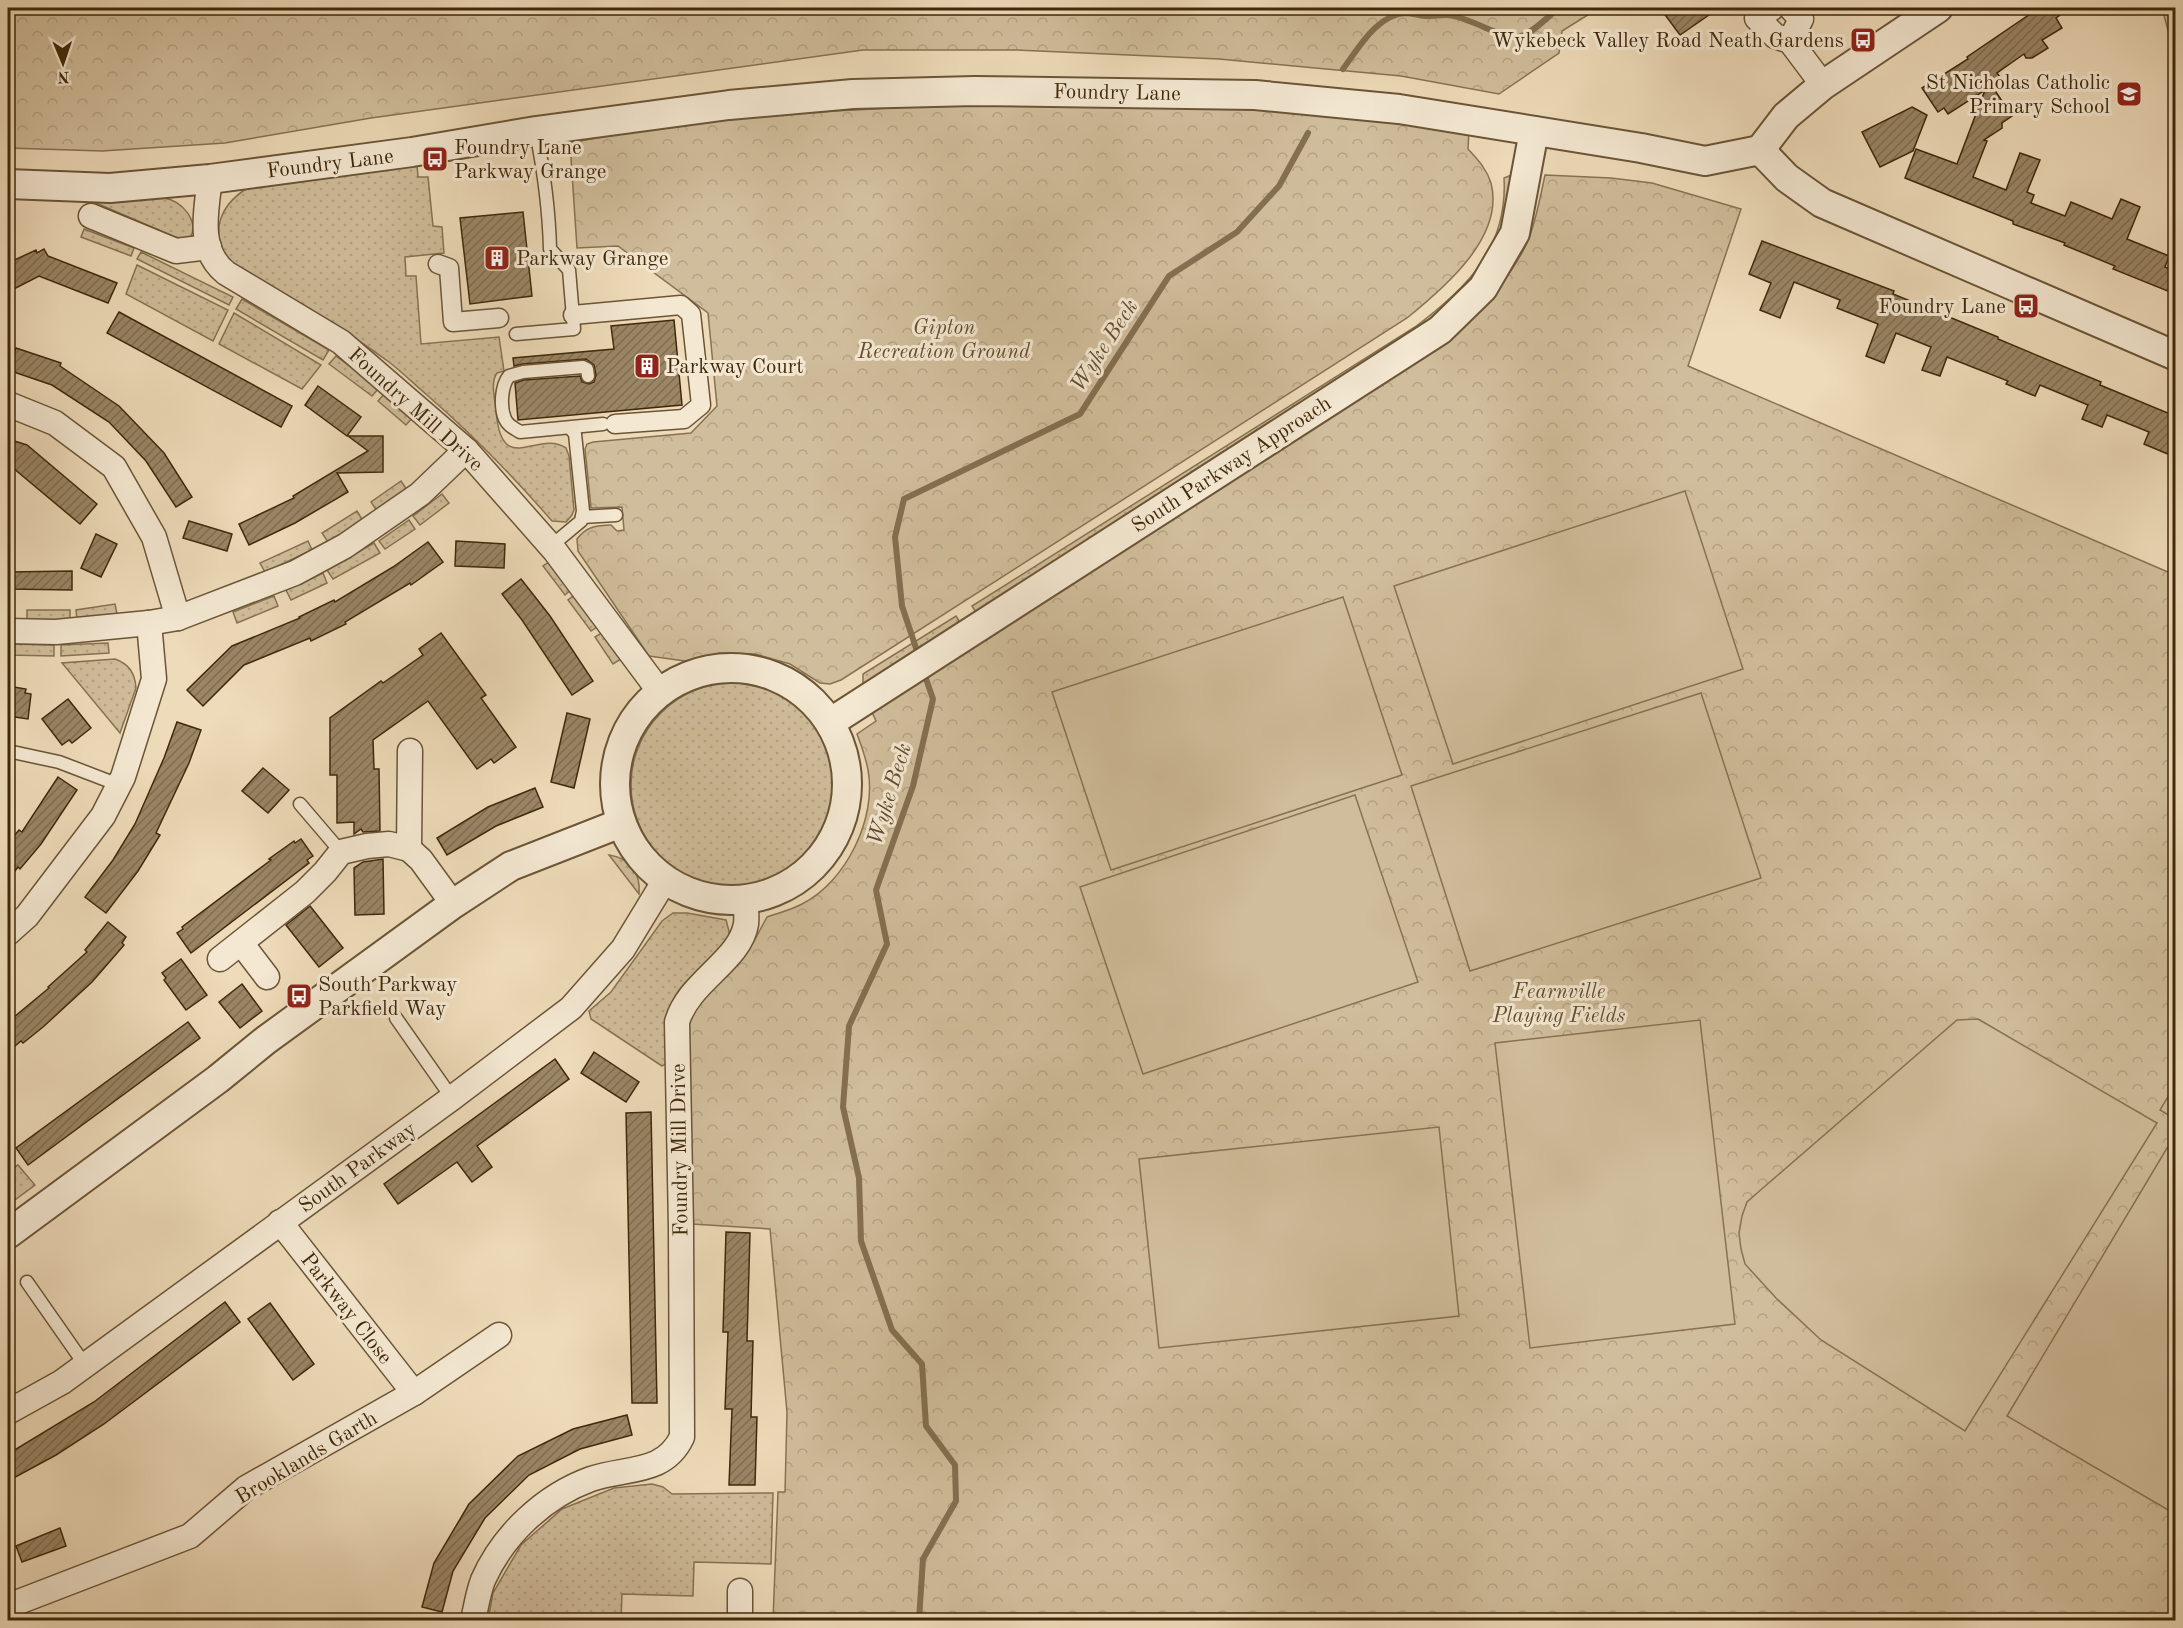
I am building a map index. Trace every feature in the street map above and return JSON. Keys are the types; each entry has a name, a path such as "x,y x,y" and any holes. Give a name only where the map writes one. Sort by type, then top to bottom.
{"street":[{"path":"1772,8 1757,18 1776,36 1790,41 1822,85"},
{"path":"1790,41 1801,20 1791,8"},
{"path":"1938,8 1822,85 1786,116 1760,150 1787,178 1822,203 2175,356"},
{"name":"Foundry Lane","path":"8,184 110,188 210,178 412,152 536,131 729,105 853,94 975,90 1255,95 1399,109 1641,148 1705,161 1760,150"},
{"name":"South Parkway Approach","path":"831,722 910,669 1440,330 1483,288 1515,233 1534,131"},
{"name":"Foundry Mill Drive","path":"210,178 205,222 209,247 217,266 341,342 466,450 551,546 660,692"},
{"path":"91,216 176,251 209,247"},
{"path":"438,264 448,268 453,322 500,318"},
{"path":"573,315 681,305 691,314 701,405 684,419 609,424"},
{"path":"8,404 54,423 114,467 154,537 178,618"},
{"path":"8,631 56,632 178,618 295,573 345,546 420,494 466,450"},
{"path":"8,933 27,916 103,816 119,785 154,679 149,623"},
{"path":"732,667 771,674 805,693 831,722 845,755 848,791 841,826 823,857 796,881 763,896 746,900 723,901 696,896 665,879 638,854 621,823 615,788 619,751 638,713 660,692 694,674 732,667"},
{"path":"409,849 410,751"},
{"path":"8,1234 218,1079 266,1040 453,904 511,866 621,823"},
{"path":"220,959 305,892 341,852 366,846 389,844 409,849 421,860 453,904"},
{"name":"South Parkway","path":"8,1412 62,1382 452,1098 571,1008 623,950 647,913 665,879"},
{"name":"Foundry Mill Drive","path":"473,1620 483,1581 509,1537 545,1503 590,1479 655,1464 667,1458 682,1437 677,1022 688,996 735,948 746,925 746,900"},
{"path":"241,943 267,978"},
{"name":"Parkway Close","path":"280,1222 414,1393"},
{"name":"Brooklands Garth","path":"8,1606 190,1536 246,1488 414,1393 499,1335"},
{"path":"740,1591 740,1620"}],"lane":[{"path":"516,334 574,329 569,270 550,249 551,233 546,177 536,131"},
{"path":"588,376 587,369 583,367 514,374 508,377 502,390 505,418 512,427 520,432 609,424"},
{"path":"551,546 581,521 583,511 575,434 570,428"},
{"path":"582,517 616,515"},
{"path":"8,751 59,762 119,785"},
{"path":"300,804 341,852"},
{"path":"396,1018 452,1098"},
{"path":"27,1282 85,1365"}],"green space":[{"path":"8,8 1599,8 1562,31 1559,53 1499,94 1401,76 1219,59 1016,50 863,50 371,118 225,143 102,151 8,148"},
{"path":"2162,8 2175,8 2175,56"},
{"name":"Gipton Recreation Ground","path":"974,104 1236,108 1311,113 1469,131 1468,149 1478,160 1491,183 1493,203 1489,223 1468,260 1438,292 1407,318 841,680 830,684 820,683 790,664 755,654 720,653 685,661 649,656 578,551 577,539 588,529 611,525 617,531 624,530 622,507 591,508 585,449 587,444 593,442 691,433 717,406 708,313 618,246 577,248 570,143 720,120"},
{"path":"417,165 418,177 428,177 433,226 442,227 444,253 405,257 406,276 416,276 421,344 499,337 504,371 497,373 493,386 499,431 505,442 513,447 555,444 566,448 569,456 574,510 566,522 552,521 476,440 394,366 323,317 242,272 228,259 222,249 219,239 220,220 230,203 246,189"},
{"path":"1514,174 1502,243 1443,315 977,614 972,606 1415,327 1434,312 1467,281 1481,264 1499,225 1504,178"},
{"name":"Fearnville Playing Fields","path":"1545,175 1611,178 1652,183 1741,209 1688,366 2175,575 2175,1620 773,1620 778,1492 785,1492 787,1412 770,1229 692,1224 687,1026 698,1001 740,960 767,917 798,906 818,894 845,865 863,828 868,808 870,789 868,770 857,734 876,721 871,710 1491,299 1515,265 1527,243"},
{"path":"164,198 177,203 191,218 193,225 190,238 182,240 96,203 98,200"},
{"path":"84,229 134,248 131,256 81,237"},
{"path":"141,252 233,297 229,305 137,259"},
{"path":"137,265 228,310 213,341 126,294"},
{"path":"242,299 329,350 323,360 236,309"},
{"path":"234,313 321,365 302,389 219,344"},
{"path":"336,356 379,388 372,396 329,364"},
{"path":"386,392 414,416 406,425 378,401"},
{"path":"401,481 407,490 377,511 371,502"},
{"path":"1685,491 1743,669 1453,764 1394,586"},
{"path":"442,494 449,503 420,525 413,516"},
{"path":"357,511 363,521 328,542 322,533"},
{"path":"409,520 415,529 385,549 379,541"},
{"path":"308,541 312,550 265,572 260,563"},
{"path":"374,543 380,553 333,579 327,570"},
{"path":"552,560 573,588 565,595 543,566"},
{"path":"323,573 327,583 291,600 286,590"},
{"path":"577,593 600,625 591,631 568,600"},
{"path":"274,596 278,606 237,623 233,612"},
{"path":"1343,597 1402,775 1111,870 1052,692"},
{"path":"115,604 117,614 77,620 76,610"},
{"path":"27,610 70,610 70,621 27,620"},
{"path":"956,616 961,624 863,687 863,674"},
{"path":"603,632 621,659 613,664 595,637"},
{"path":"108,643 109,653 61,656 61,645"},
{"path":"11,644 54,645 54,656 8,655 8,646"},
{"path":"115,659 130,670 136,688 120,733 62,663"},
{"path":"733,683 753,685 772,691 805,713 827,746 833,765 835,785 833,805 827,824 805,857 772,879 753,885 733,887 713,885 694,879 661,857 639,824 633,805 631,785 633,765 639,746 661,713 694,691 713,685"},
{"path":"1701,693 1761,878 1470,971 1411,786"},
{"path":"1355,795 1418,982 1143,1074 1080,887"},
{"path":"609,855 623,859 633,868 638,879 639,894"},
{"path":"673,913 687,913 726,920 730,935 717,954 681,987 675,996 669,1019 668,1062 662,1066 591,1019 589,1011 611,992 662,921"},
{"path":"1978,1019 2157,1123 1965,1431 1821,1340 1776,1298 1745,1264 1739,1233 1747,1202 1957,1020"},
{"path":"1700,1020 1735,1324 1530,1348 1495,1043"},
{"path":"2175,1085 2175,1119 2160,1110"},
{"path":"1439,1127 1459,1316 1159,1348 1139,1159"},
{"path":"2167,1148 2176,1153 2175,1514 2007,1416"},
{"path":"18,1165 35,1185 8,1205 8,1170"},
{"path":"652,1484 663,1487 672,1494 773,1493 771,1564 694,1562 693,1596 622,1594 621,1620 488,1620 493,1593 521,1545 562,1509 614,1488"}],"building":[{"path":"1660,8 1719,8 1680,35"},
{"path":"2039,8 2070,8 2056,18 2062,28 2042,40 2048,48 2032,58 2026,58 2024,54 1997,73 2000,77 1990,83 2012,116 2002,123 2002,128 1984,140 1987,141 1973,177 2006,190 2020,153 2040,160 2027,192 2034,195 2031,203 2065,216 2071,202 2112,219 2121,199 2140,207 2127,239 2169,256 2165,267 2175,271 2175,294 2113,269 2115,266 2064,245 2065,243 2013,224 2013,221 1905,178 1916,149 1957,164 1985,90 1948,114 1944,108 1938,112 1922,88 1968,59 1967,57"},
{"path":"1912,107 1927,115 1913,151 1880,167 1862,132"},
{"name":"Parkway Grange","path":"523,212 532,296 470,304 460,218"},
{"path":"1762,241 1894,291 1893,294 1998,337 1998,339 2101,382 2100,385 2175,416 2175,457 2144,444 2149,432 2107,415 2102,427 2082,419 2088,405 2040,385 2035,396 2006,384 2008,381 1947,357 1940,376 1922,370 1931,347 1896,333 1884,363 1866,356 1878,324 1837,308 1840,300 1794,282 1780,318 1760,310 1771,283 1749,274"},
{"path":"44,249 48,256 117,283 108,303 39,276 8,292 8,263 36,250 37,253"},
{"path":"119,312 292,406 281,427 107,333"},
{"path":"674,320 682,405 518,420 515,383 524,380 580,376 582,382 589,384 594,382 596,375 594,365 586,359 514,366 513,358 614,349 611,326"},
{"path":"16,348 61,363 60,366 119,406 164,453 192,497 176,507 146,461 109,422 52,385 8,370"},
{"path":"318,386 361,417 347,436 305,405"},
{"path":"348,436 383,436 383,472 337,473 348,492 295,523 249,545 239,524 294,498 293,496 368,451"},
{"path":"8,439 27,445 97,504 80,524 13,468 8,467"},
{"path":"189,521 232,534 227,551 183,538"},
{"path":"96,534 117,544 101,577 81,568"},
{"path":"456,541 505,544 504,568 455,566"},
{"path":"428,542 443,562 411,585 410,583 345,622 346,624 311,641 310,638 244,665 203,706 187,690 232,646 300,618 334,600 335,602 393,567"},
{"path":"72,571 72,590 8,589 8,572"},
{"path":"521,579 550,616 593,681 572,695 502,594"},
{"path":"441,633 486,695 481,698 516,747 494,763 491,759 477,769 428,701 373,740 374,769 379,769 380,831 363,832 361,829 354,834 354,822 337,823 337,775 330,775 330,718 381,681 383,683 423,655 419,649"},
{"path":"8,686 26,689 25,693 31,694 28,719 8,716"},
{"path":"68,699 91,728 72,743 69,740 62,745 42,719"},
{"path":"567,713 590,719 574,788 551,782"},
{"path":"177,722 201,730 189,763 156,833 160,835 138,871 106,913 85,897 113,860 135,824"},
{"path":"263,768 289,790 268,813 242,791"},
{"path":"58,777 77,790 41,844 8,880 8,843 19,830 22,832"},
{"path":"535,788 543,807 496,826 447,855 437,838 488,807"},
{"path":"301,839 313,856 307,860 309,863 191,953 177,933 183,929 182,927 271,860 269,859 294,841 295,843"},
{"path":"383,859 384,914 355,915 354,868 363,862"},
{"path":"310,906 343,948 319,967 286,925"},
{"path":"108,922 126,937 122,943 124,945 92,982 43,1027 23,1043 21,1041 15,1046 8,1036 8,1022 87,952 85,950"},
{"path":"181,959 207,995 186,1010 164,980 166,978 162,973"},
{"path":"242,984 262,1011 240,1028 219,1002"},
{"path":"188,1022 200,1038 28,1165 16,1148"},
{"path":"594,1052 639,1082 626,1102 581,1073"},
{"path":"555,1059 569,1079 477,1146 492,1167 472,1182 457,1162 398,1204 384,1184"},
{"path":"651,1112 657,1403 632,1403 626,1113"},
{"path":"726,1232 750,1233 747,1341 753,1341 751,1417 757,1417 755,1485 729,1485 732,1409 725,1409 728,1332 723,1332"},
{"path":"225,1302 240,1322 104,1424 56,1455 8,1481 8,1454 94,1402"},
{"path":"270,1303 314,1364 293,1380 248,1319"},
{"path":"627,1415 632,1435 580,1449 529,1475 485,1518 453,1571 442,1612 422,1607 434,1563 469,1504 518,1456 573,1429"},
{"path":"60,1528 66,1546 22,1562 16,1546"}],"waterway":[{"name":"Wyke Beck","path":"1343,69 1369,34 1386,19 1396,15 1406,13 1453,16 1511,37 1517,37 1533,29 1558,8"},
{"name":"Wyke Beck","path":"919,657 902,606 895,537 904,499 1080,414 1169,276 1237,232 1279,186 1308,133"},
{"name":"Wyke Beck","path":"919,1620 923,1559 956,1501 955,1465 926,1426 922,1364 892,1330 861,1241 859,1178 843,1107 849,1026 887,944 876,890 913,786 933,699 923,670"}],"place":[{"name":"Wykebeck Valley Road Neath Gardens","path":"1863,40"},
{"name":"St Nicholas Catholic Primary School","path":"2129,94"},
{"name":"Foundry Lane Parkway Grange","path":"435,159"},
{"name":"Parkway Grange","path":"497,258"},
{"name":"Foundry Lane","path":"2026,306"},
{"name":"Parkway Court","path":"647,366"},
{"name":"South Parkway Parkfield Way","path":"299,996"}]}
